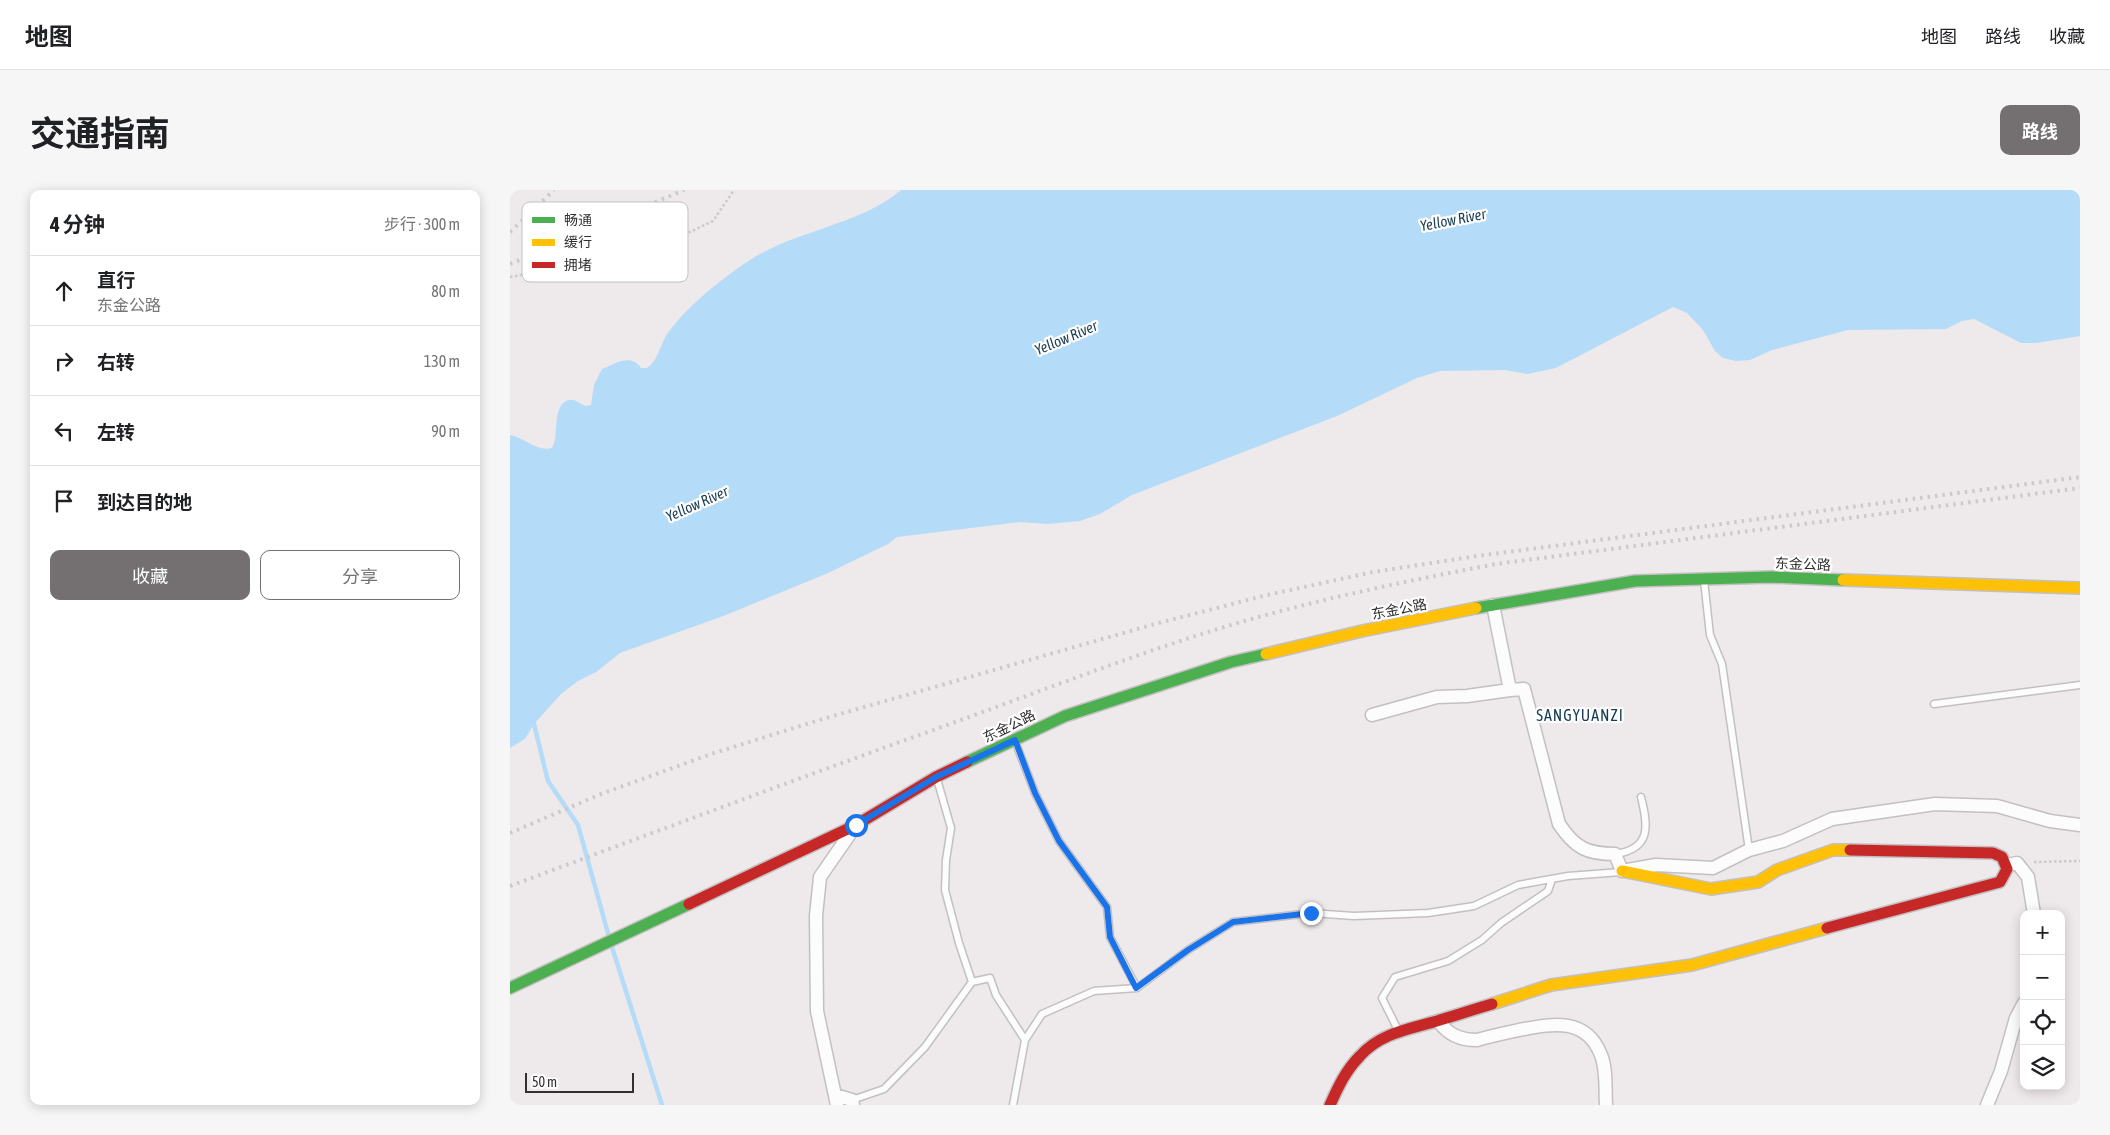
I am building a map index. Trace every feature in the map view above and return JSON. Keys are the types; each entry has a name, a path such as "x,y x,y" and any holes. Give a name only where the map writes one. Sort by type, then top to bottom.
{"main road":[{"name":"东金公路","path":"515,986 856,825 936,777 1066,716 1231,662 1362,631 1493,605 1635,581 1772,577 2080,588"},
{"path":"1330,1105 1344,1075 1360,1054 1382,1038 1398,1031 1438,1021 1551,985 1692,965 2000,882 2012,864 2002,856 1993,853 1834,850 1777,870 1758,882 1711,889 1622,872"}],"street":[{"path":"1493,605 1510,690"},
{"path":"1372,715 1437,697 1467,696 1524,689 1559,824 1568,838 1582,849 1598,854 1615,854 1622,872 1656,865 1713,868 1749,850 1783,841 1832,819 1935,804 1997,806 2050,821 2080,825"},
{"path":"852,1102 836,1100 817,1011 816,916 820,876 856,825"},
{"path":"2012,864 2028,877 2033,910"},
{"path":"1987,1105 2001,1071 2016,1018 2020,1010"},
{"path":"1438,1021 1445,1030 1466,1040 1477,1040 1550,1024 1567,1024 1582,1031 1594,1042 1602,1056 1606,1105"}],"lane":[{"path":"1704,579 1710,635 1722,664 1749,850"},
{"path":"1934,704 2080,685"},
{"path":"1015,740 1035,793 1059,841 1107,907 1110,937 1136,988"},
{"path":"936,777 951,828 946,860 946,890 958,943 972,982"},
{"path":"1615,854 1634,848 1641,841 1646,831 1647,821 1641,797"},
{"path":"1013,1105 1026,1040 1042,1014 1094,991 1136,988 1188,950 1233,922 1311,913 1354,916 1428,913 1474,906 1518,885 1552,879 1622,872"},
{"path":"1398,1031 1382,998 1396,977 1448,961 1482,940 1501,923 1548,891 1552,879"},
{"path":"852,1102 884,1089 925,1047 972,982 990,978 996,996 1026,1040"}],"path":[{"path":"688,232 713,220 734,190"},
{"path":"2012,864 2080,860"}],"water":[{"name":"Yellow River","path":"901,190 2080,190 2080,336 2036,343 2021,343 1974,319 1962,321 1946,329 1848,330 1772,350 1750,360 1736,361 1723,358 1715,351 1703,330 1687,313 1673,307 1556,368 1527,374 1505,370 1440,371 1417,378 1337,416 1132,495 1100,514 1080,521 1048,524 1020,522 897,537 888,544 828,573 726,615 620,653 596,672 578,681 561,694 534,724 525,739 510,748 510,435 541,448 552,448 559,409 563,404 568,400 574,400 585,406 591,405 594,385 602,369 613,364 628,360 637,363 641,368 647,368 651,365 667,334 678,320 728,275 768,250 867,211 885,202"}],"waterway":[{"path":"533,720 548,781 578,825 609,937"},
{"path":"611,944 662,1105"}],"railway":[{"path":"541,202 554,190"},
{"path":"656,202 684,190"},
{"path":"510,232 522,221"},
{"path":"510,264 522,259"},
{"path":"510,833 601,794 714,753 826,718 1155,624 1263,596 1373,572 1477,556 2080,477"},
{"path":"510,886 1120,662 1231,625 1297,607 1396,584 1496,564 2080,488"}],"traffic: fast":[{"path":"1476,608 1635,581 1771,577 1843,580"},
{"path":"967,762 1065,716 1231,662 1266,654"},
{"path":"510,988 689,904"}],"traffic: slow":[{"path":"1843,580 2080,588"},
{"path":"1266,654 1362,631 1476,608"},
{"path":"1622,871 1711,889 1758,882 1777,870 1833,850 1850,850"},
{"path":"1492,1004 1551,985 1692,965 1827,928"}],"traffic: jam":[{"path":"689,904 856,825 936,777 967,762"},
{"path":"1827,928 2000,882 2007,869 2002,857 1993,853 1850,850"},
{"path":"1330,1105 1346,1073 1360,1056 1377,1042 1397,1032 1492,1004"}],"district":[{"name":"SANGYUANZI","path":"1580,715"}],"route":[{"path":"856,825 936,777 1015,740 1035,793 1059,841 1107,907 1110,937 1136,988 1188,950 1233,922 1311,913"}]}
